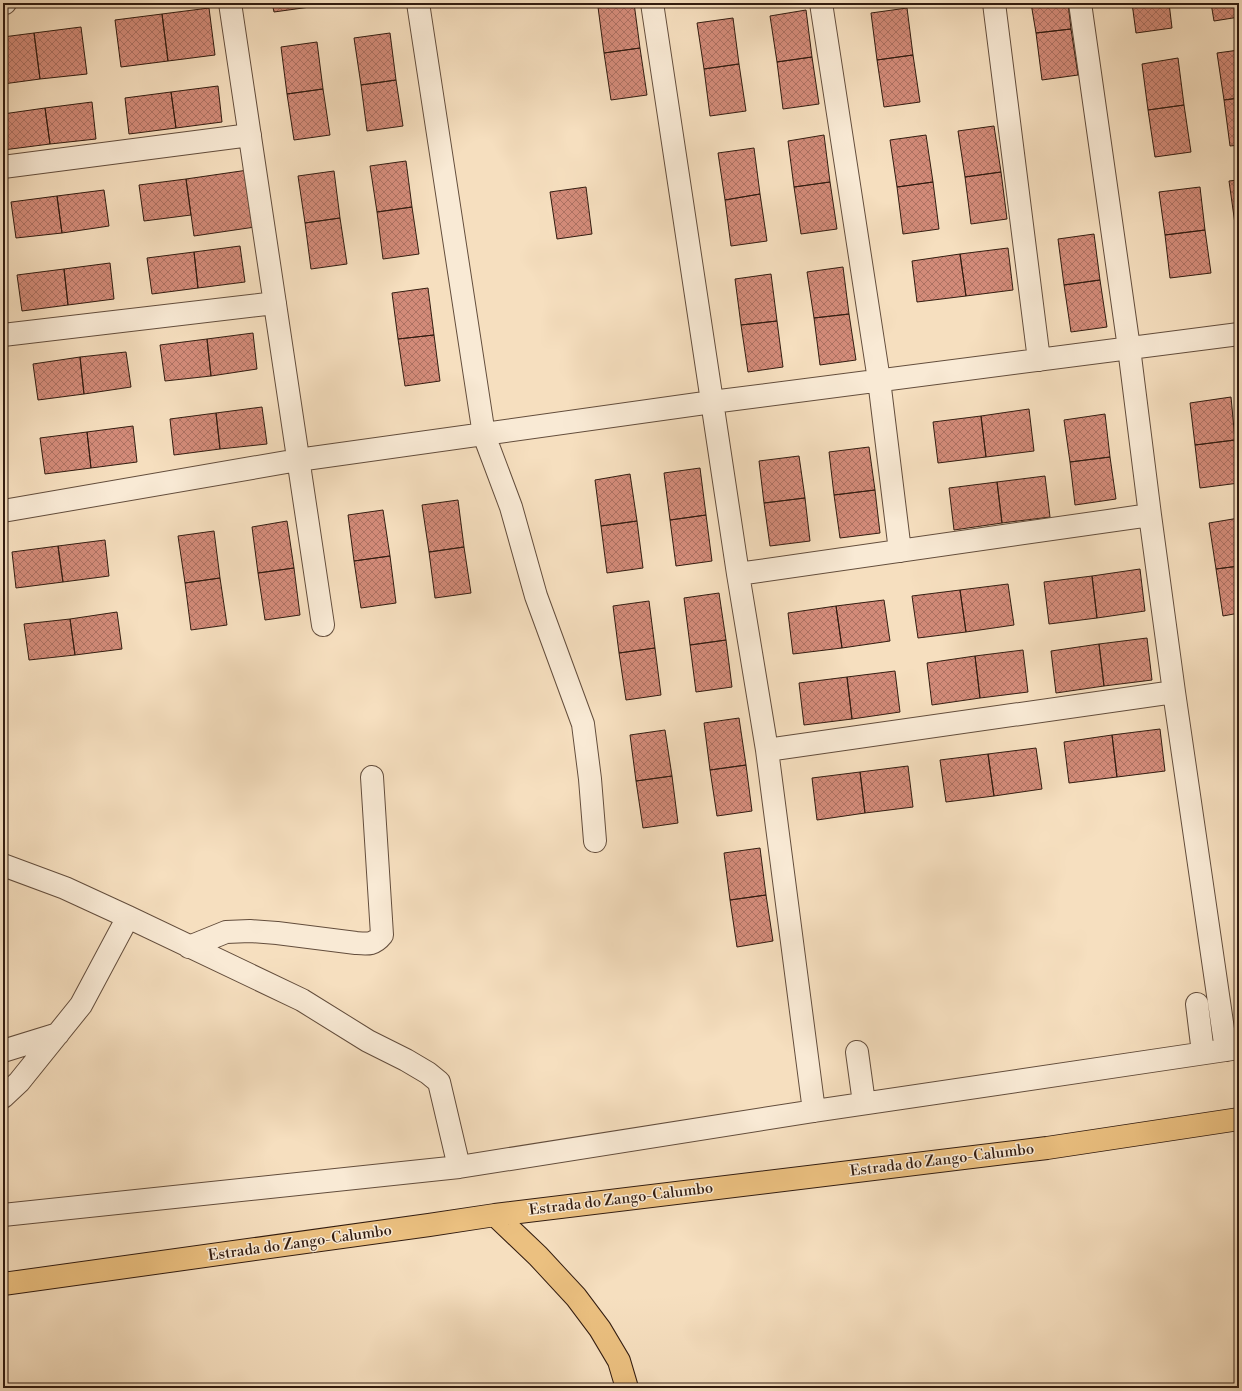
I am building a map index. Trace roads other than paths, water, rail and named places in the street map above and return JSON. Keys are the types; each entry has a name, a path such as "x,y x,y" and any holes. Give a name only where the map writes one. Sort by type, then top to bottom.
{"main road":[{"name":"Estrada do Zango-Calumbo","path":"3,1284 495,1215 1047,1148 1239,1119"},
{"path":"495,1215 538,1256 580,1302 600,1330 619,1361 627,1388"}],"street":[{"path":"230,3 323,625"},
{"path":"418,3 484,435 511,507 536,596 583,724 590,779 594,841"},
{"path":"652,3 738,574 767,750 814,1111"},
{"path":"821,3 879,380 900,551"},
{"path":"994,3 1039,360"},
{"path":"3,1215 459,1167 864,1103 1233,1049 1174,692 1129,348 1080,3"},
{"path":"3,167 250,135"},
{"path":"3,335 275,303"},
{"path":"3,511 298,460 712,402 1239,334"},
{"path":"738,574 1150,515"},
{"path":"767,750 1174,692"},
{"path":"189,947 226,932 250,931 356,943 368,944 377,942 382,935 372,777"},
{"path":"3,865 65,888 302,1000 368,1041 428,1073 438,1082 459,1167"},
{"path":"3,1097 19,1082 81,1005 128,917"},
{"path":"1197,1004 1203,1053"},
{"path":"3,1051 58,1034"},
{"path":"857,1052 864,1103"}]}
